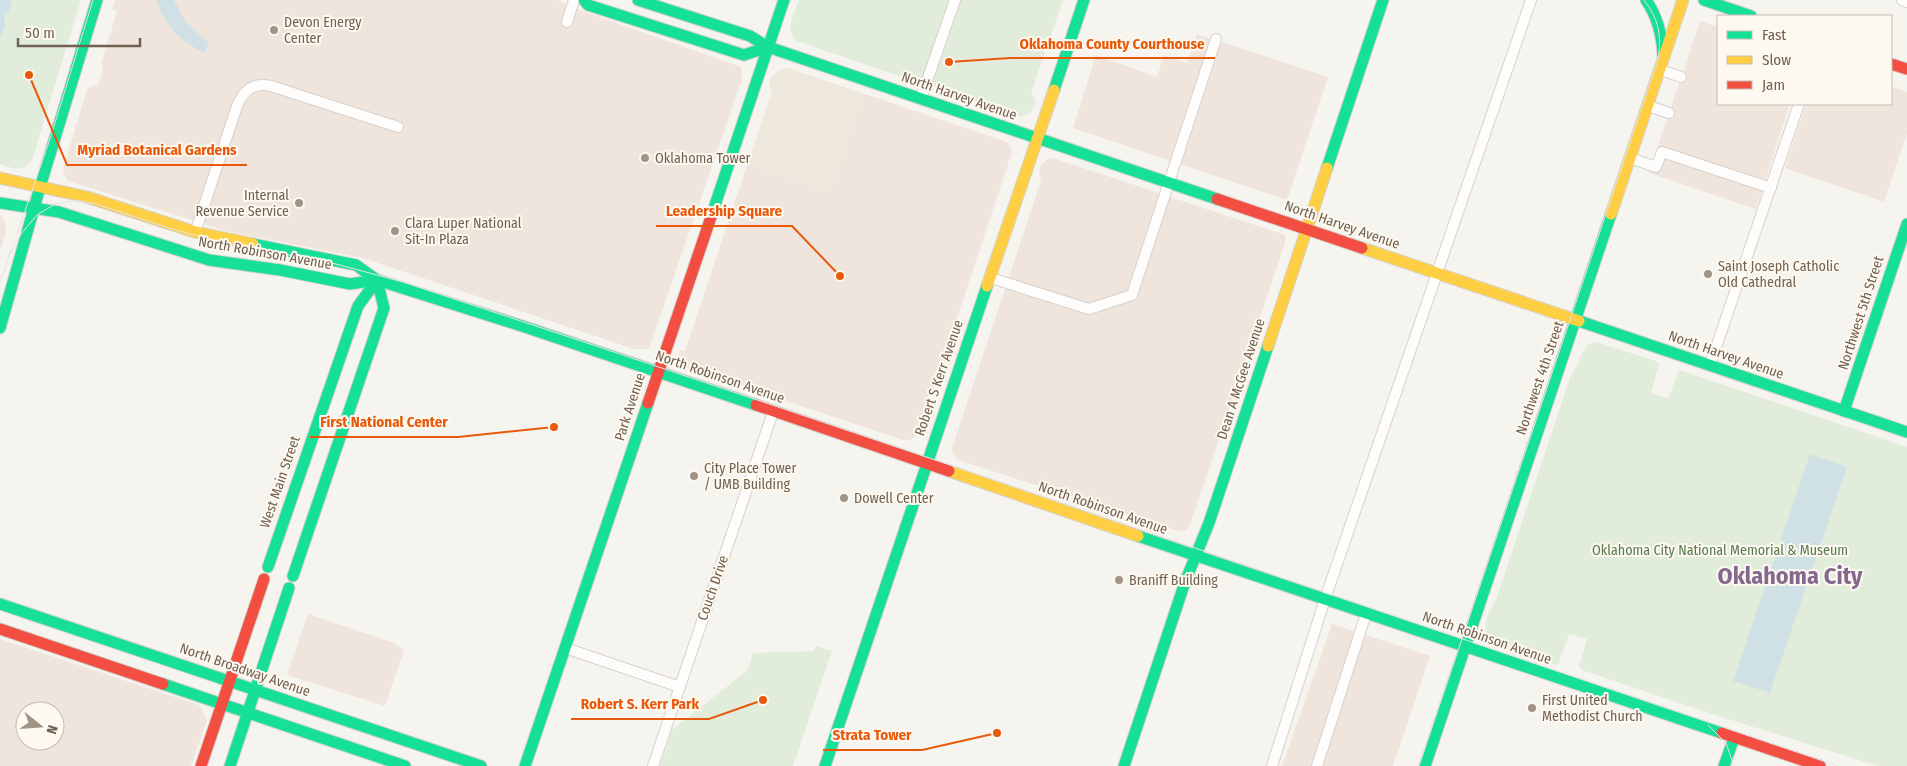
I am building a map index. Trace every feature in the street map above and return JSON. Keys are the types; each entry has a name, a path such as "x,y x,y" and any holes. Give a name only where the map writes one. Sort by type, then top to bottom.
{"street":[{"path":"0,328 97,0"},
{"path":"584,0 588,5 744,55 768,47"},
{"name":"North Harvey Avenue","path":"638,0 750,36 768,47 1907,432"},
{"name":"Park Avenue","path":"525,766 784,0"},
{"name":"Robert S Kerr Avenue","path":"825,766 1084,0"},
{"name":"Dean A McGee Avenue","path":"1124,766 1209,523 1384,0"},
{"path":"1646,0 1654,12 1660,27 1662,64"},
{"name":"Northwest 4th Street","path":"1425,766 1683,0"},
{"path":"1704,0 1748,15"},
{"path":"1892,64 1907,69"},
{"name":"North Robinson Avenue","path":"0,178 40,188 87,196 195,232 356,265 377,280 658,371 1734,738 1793,762 1820,766"},
{"name":"North Robinson Avenue","path":"0,203 59,212 209,260 280,270 350,284 377,280"},
{"name":"Northwest 5th Street","path":"1844,411 1907,224"},
{"path":"209,260 270,280"},
{"name":"West Main Street","path":"293,576 319,457 358,306 377,280"},
{"name":"West Main Street","path":"268,567 319,457 384,308 377,280"},
{"path":"345,302 358,306"},
{"path":"201,766 264,579"},
{"path":"230,766 289,588"},
{"name":"North Broadway Avenue","path":"0,604 481,766"},
{"path":"0,630 405,766"},
{"path":"1724,766 1734,738"}],"lane":[{"path":"567,22 574,0"},
{"path":"921,98 955,0"},
{"path":"1272,766 1325,599 1531,0"},
{"path":"1902,0 1907,2"},
{"path":"990,277 1089,309 1132,295 1216,39"},
{"path":"1662,64 1681,77"},
{"path":"188,254 237,106 247,89 253,85 270,86 398,127"},
{"path":"1710,366 1771,188 1780,149 1791,115 1798,105"},
{"path":"1648,106 1669,113"},
{"path":"1630,158 1656,167 1662,152 1771,188"},
{"name":"Couch Drive","path":"653,766 773,411"},
{"path":"1317,766 1366,613"},
{"path":"565,648 680,687"}],"shaded area":[{"path":"0,0 12,0 9,11 4,15 5,27 0,37"},
{"path":"115,0 557,0 588,13 741,67 742,79 650,346 646,349 634,349 363,258 229,232 68,181 63,172 64,166 87,89 99,83 103,69 101,63 117,12 112,9"},
{"path":"157,0 174,0 185,21 209,43 205,53 189,44 175,32 164,18"},
{"path":"1700,21 1717,27 1717,105 1790,105 1756,209 1649,173"},
{"path":"1197,34 1328,77 1287,200 1073,128 1096,55 1157,77 1164,55 1187,63"},
{"path":"782,68 788,68 862,93 829,190 748,163 772,91 769,83 772,76"},
{"path":"1892,86 1907,92 1907,133 1884,202 1785,168 1806,105 1892,105"},
{"path":"862,93 1001,140 1008,143 1012,152 920,430 910,440 903,440 689,369 680,362 679,355 680,350 685,351 748,163 829,190"},
{"path":"1053,158 1285,235 1285,243 1190,525 1182,532 958,460 952,453 952,448 1041,181 1039,172 1041,165 1048,159"},
{"path":"0,215 5,222 6,231 0,252"},
{"path":"1810,454 1847,467 1770,693 1733,681"},
{"path":"308,614 392,642 404,650 385,706 287,675"},
{"path":"1332,624 1430,656 1393,766 1282,766"},
{"path":"0,639 199,705 207,720 191,766 0,766"}],"green space":[{"path":"0,0 81,0 32,160 21,168 0,164"},
{"path":"799,0 1063,0 1031,93 1036,101 1033,109 1021,117 972,101 971,105 940,93 937,87 797,41 791,32 791,21"},
{"name":"Oklahoma City National Memorial & Museum","path":"1596,342 1656,361 1659,364 1651,393 1668,399 1679,371 1683,371 1907,447 1907,766 1878,766 1712,714 1582,670 1579,666 1587,639 1569,634 1558,665 1507,651 1503,643 1495,641 1488,636 1485,628 1487,618 1496,600 1571,375 1575,371 1586,346"},
{"path":"816,646 832,651 793,766 660,766 672,730 748,670 753,653 814,651"}],"tram line":[{"path":"17,234 50,139 93,0"},
{"path":"1419,766 1658,60 1660,44 1658,28 1653,14 1644,0"},
{"path":"9,256 21,234 37,215 55,204 76,200 96,204 172,229 220,242 336,264 403,282 942,462 1838,766"},
{"path":"0,283 11,250"},
{"path":"1708,725 1726,743 1734,766"}],"traffic: fast":[{"path":"0,328 40,187 97,0"},
{"path":"584,0 588,5 744,55 768,47"},
{"path":"638,0 750,36 768,47 1217,199"},
{"path":"711,217 784,0"},
{"path":"1054,90 1084,0"},
{"path":"1327,168 1383,0"},
{"path":"1646,0 1659,26 1663,55"},
{"path":"1704,0 1748,15"},
{"path":"0,203 59,212 209,260 280,270 350,284 377,280"},
{"path":"1425,766 1611,214"},
{"path":"1844,411 1907,224"},
{"path":"253,244 356,265 377,280 522,326 756,405"},
{"path":"268,567 358,306 377,280"},
{"path":"293,576 384,308 377,280"},
{"path":"825,766 987,286"},
{"path":"1579,321 1907,432"},
{"path":"1124,766 1185,582 1209,523 1268,346"},
{"path":"525,766 648,403"},
{"path":"1138,536 1722,733"},
{"path":"230,766 289,588"},
{"path":"0,604 481,766"},
{"path":"163,684 405,766"},
{"path":"1724,766 1734,738"}],"traffic: slow":[{"path":"1611,214 1683,0"},
{"path":"987,286 1054,90"},
{"path":"1268,346 1327,168"},
{"path":"0,178 87,197 195,232 253,244"},
{"path":"1362,248 1579,321"},
{"path":"949,471 1138,536"}],"traffic: jam":[{"path":"1892,64 1907,69"},
{"path":"1217,199 1362,248"},
{"path":"648,403 711,217"},
{"path":"756,405 949,471"},
{"path":"201,766 264,579"},
{"path":"0,629 163,684"},
{"path":"1722,733 1820,766"}],"place":[{"name":"Devon Energy Center","path":"274,30"},
{"name":"Oklahoma County Courthouse","path":"949,62"},
{"name":"Myriad Botanical Gardens","path":"29,75"},
{"name":"Oklahoma Tower","path":"645,158"},
{"name":"Internal Revenue Service","path":"299,203"},
{"name":"Clara Luper National Sit-In Plaza","path":"395,231"},
{"name":"Saint Joseph Catholic Old Cathedral","path":"1708,274"},
{"name":"Leadership Square","path":"840,276"},
{"name":"First National Center","path":"554,427"},
{"name":"City Place Tower / UMB Building","path":"694,476"},
{"name":"Dowell Center","path":"844,498"},
{"name":"Braniff Building","path":"1119,580"},
{"name":"Robert S. Kerr Park","path":"763,700"},
{"name":"First United Methodist Church","path":"1532,708"},
{"name":"Strata Tower","path":"997,733"}],"district":[{"name":"Oklahoma City","path":"1790,576"}]}
